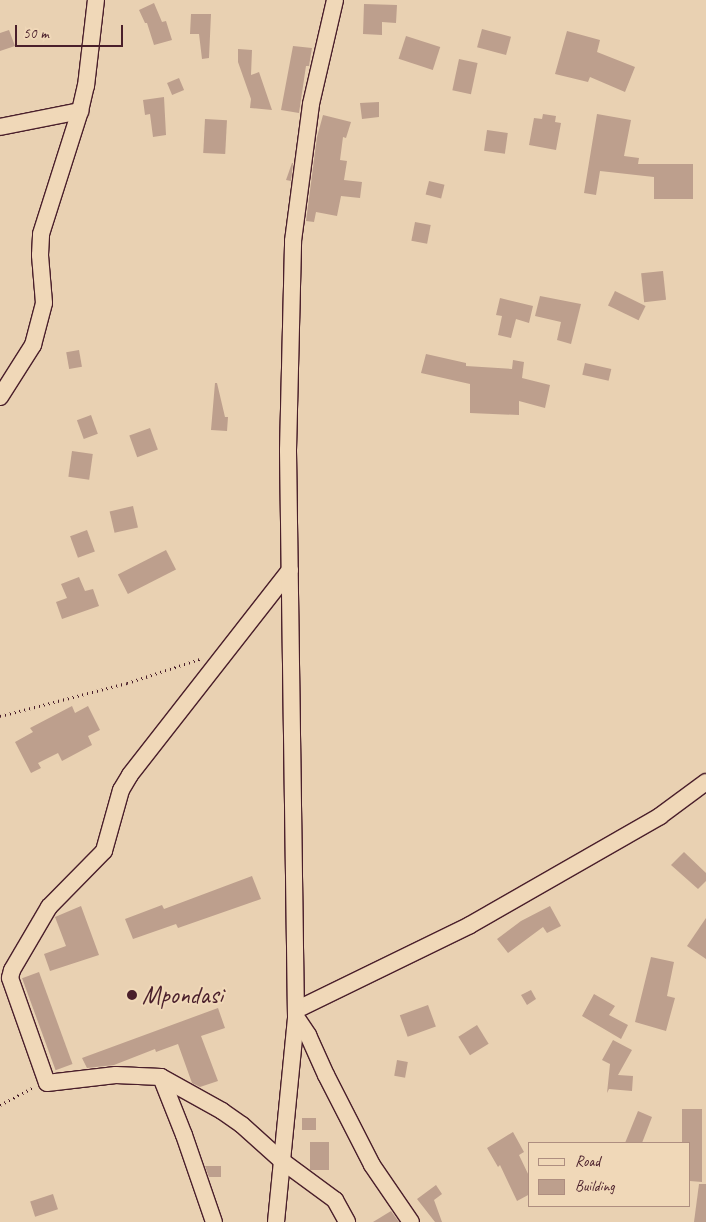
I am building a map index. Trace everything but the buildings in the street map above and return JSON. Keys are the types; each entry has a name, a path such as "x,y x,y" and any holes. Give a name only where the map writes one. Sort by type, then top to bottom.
{"street":[{"path":"0,397 33,345 45,296 40,255 41,234 80,111 86,86 96,0"},
{"path":"276,1222 296,1013 288,450 293,241 311,104 335,0"},
{"path":"0,127 80,111"},
{"path":"290,570 130,774 121,790 104,851 49,908 12,970 12,987 47,1083 116,1075 161,1077 222,1111 242,1125 282,1160 335,1200 347,1222"},
{"path":"296,1013 470,925 660,816 706,782"},
{"path":"296,1013 372,1165 411,1222"},
{"path":"161,1077 184,1134 214,1222"}],"path":[{"path":"0,716 127,683 200,659"},
{"path":"0,1105 27,1090 47,1083"}],"place":[{"name":"Mpondasi","path":"132,995"}]}
